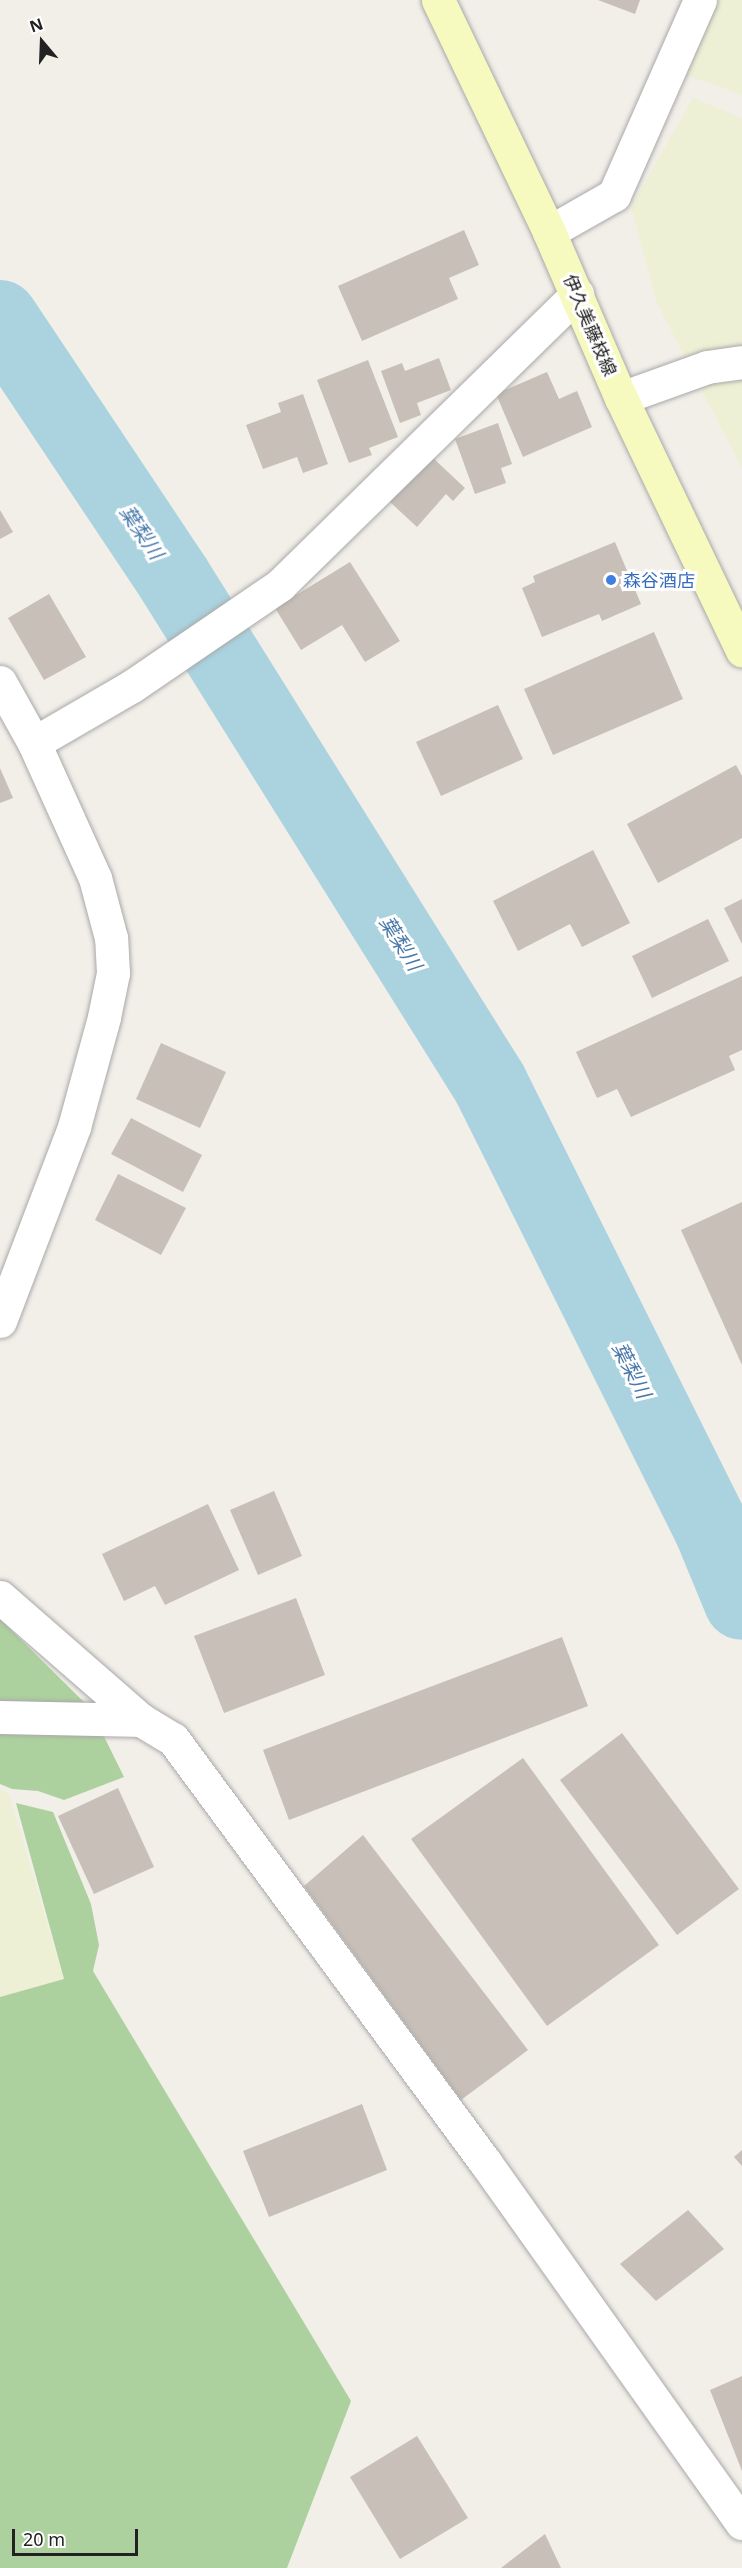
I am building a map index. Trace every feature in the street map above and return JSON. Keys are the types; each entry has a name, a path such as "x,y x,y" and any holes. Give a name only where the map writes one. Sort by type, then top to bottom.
{"main road":[{"name":"伊久美藤枝線","path":"438,0 549,232 621,398 742,650"}],"street":[{"path":"549,232 614,195 700,0"},
{"path":"34,743 132,686 280,585 577,294"},
{"path":"621,398 706,367 742,362"},
{"path":"0,682 34,743 95,878 111,938 112,973 104,1017 74,1127 0,1321"},
{"path":"0,1597 141,1720 173,1739 485,2162 742,2523"},
{"path":"0,1717 141,1720"}],"green space":[{"path":"701,0 742,0 742,95 675,71"},
{"path":"693,98 742,118 742,469 657,303 631,207"},
{"path":"0,1619 90,1708 124,1777 64,1800 38,1791 12,1789 0,1784"},
{"path":"0,1789 9,1794 64,1980 0,1997"},
{"path":"16,1803 53,1812 91,1904 99,1945 93,1971 351,2401 287,2568 0,2568 0,1997 64,1979"}],"building":[{"path":"598,0 640,0 635,14"},
{"path":"464,230 479,265 449,278 458,299 362,341 338,286"},
{"path":"439,358 451,390 417,403 421,415 400,423 381,371 402,363 405,371"},
{"path":"368,360 398,437 369,448 372,455 349,463 317,380"},
{"path":"547,372 559,399 577,391 592,427 523,457 496,394"},
{"path":"303,394 328,464 303,473 297,457 263,469 246,425 281,412 278,403"},
{"path":"498,423 512,464 501,468 506,483 475,494 455,439"},
{"path":"432,457 465,488 453,501 446,494 417,527 390,502"},
{"path":"0,510 13,532 0,539"},
{"path":"615,542 641,604 602,621 599,614 542,637 522,588 535,582 533,576"},
{"path":"350,562 400,641 365,662 342,625 301,650 275,608"},
{"path":"49,594 86,657 44,680 8,618"},
{"path":"654,632 683,699 553,755 524,689"},
{"path":"498,705 523,759 441,796 416,742"},
{"path":"736,765 742,776 742,838 658,883 627,824"},
{"path":"0,768 13,798 0,803"},
{"path":"593,850 630,923 582,947 570,924 518,951 493,901"},
{"path":"742,899 742,944 724,908"},
{"path":"708,919 729,961 652,998 632,956"},
{"path":"742,976 742,1050 729,1056 735,1070 631,1117 617,1089 597,1098 576,1052"},
{"path":"161,1043 226,1072 200,1128 136,1099"},
{"path":"131,1118 202,1155 183,1192 111,1154"},
{"path":"118,1174 186,1208 161,1255 95,1220"},
{"path":"742,1202 742,1365 681,1230"},
{"path":"274,1491 302,1556 258,1575 230,1510"},
{"path":"208,1504 239,1570 165,1605 155,1586 124,1601 102,1554"},
{"path":"296,1598 325,1675 224,1713 194,1636"},
{"path":"562,1637 588,1706 289,1820 263,1750"},
{"path":"622,1733 739,1889 677,1935 560,1780"},
{"path":"523,1758 659,1945 547,2026 411,1839"},
{"path":"118,1788 154,1867 94,1894 58,1816"},
{"path":"363,1835 528,2050 461,2100 304,1886"},
{"path":"362,2104 387,2170 269,2217 243,2151"},
{"path":"742,2150 742,2166 734,2157"},
{"path":"688,2210 724,2249 656,2301 620,2264"},
{"path":"742,2376 742,2471 710,2390"},
{"path":"417,2436 468,2518 400,2559 350,2477"},
{"path":"545,2534 561,2568 501,2568"}],"waterway":[{"name":"葉梨川","path":"0,318 174,579 490,1084 711,1527 742,1602"}],"place":[{"name":"森谷酒店","path":"611,580"}]}
